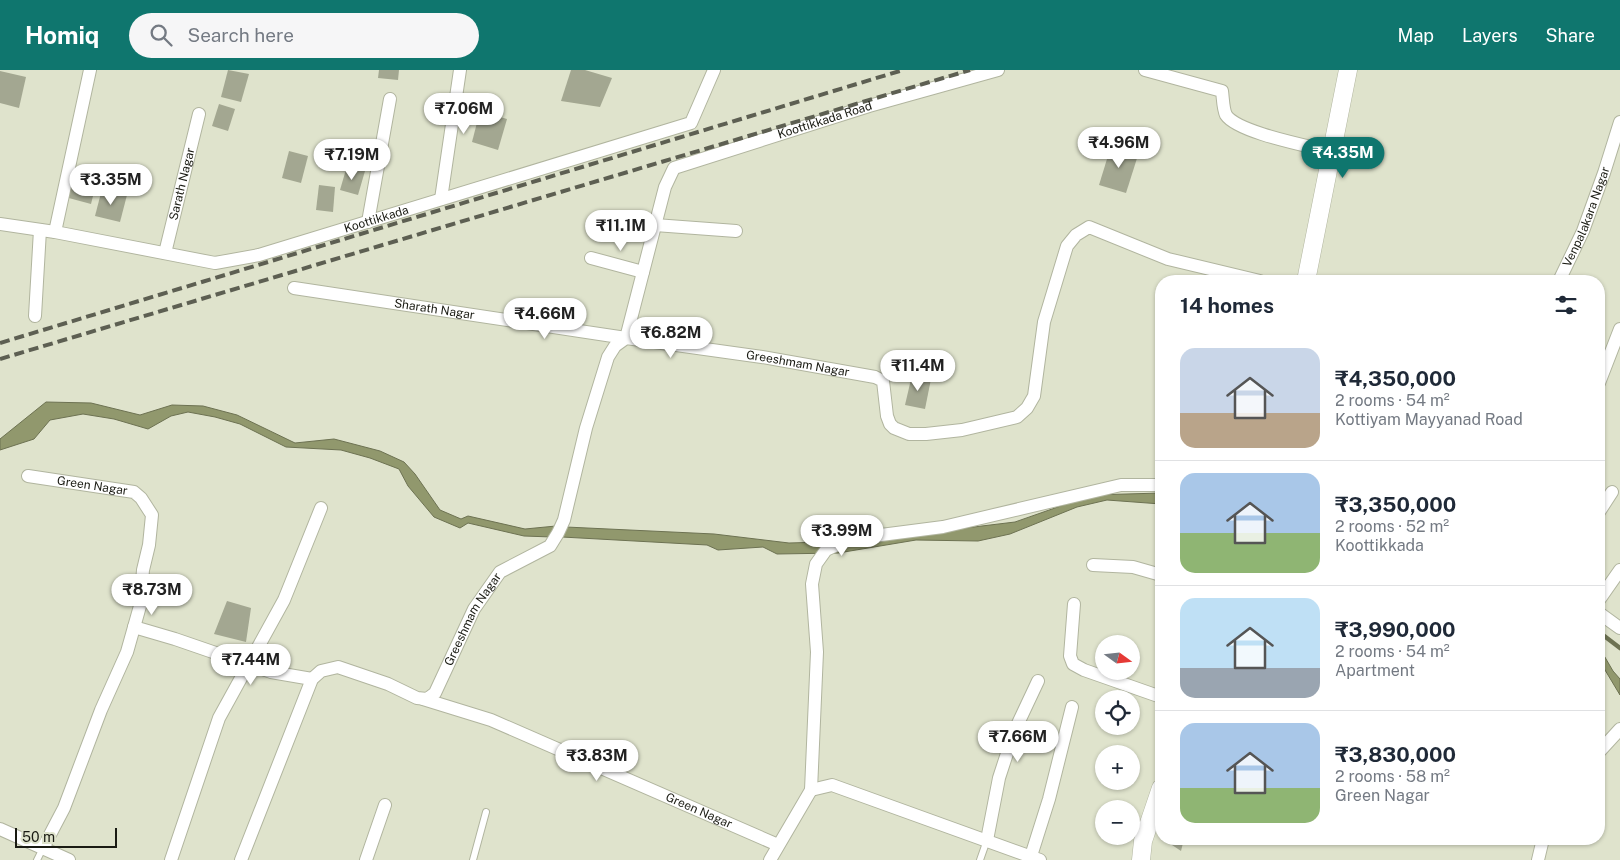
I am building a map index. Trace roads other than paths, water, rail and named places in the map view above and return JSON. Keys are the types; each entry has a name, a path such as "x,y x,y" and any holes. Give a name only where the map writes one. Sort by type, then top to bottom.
{"main road":[{"path":"1307,275 1348,70"},
{"path":"1141,860 1143,841 1155,806"}],"street":[{"path":"55,232 90,70"},
{"path":"441,199 460,70"},
{"name":"Koottikkada","path":"0,224 55,232 215,263 259,255 691,123 714,70"},
{"name":"Koottikkada Road","path":"655,225 665,187 674,168 869,106 998,70"},
{"path":"1145,70 1222,92 1226,114 1234,122 1247,129 1332,152"},
{"path":"368,222 390,99"},
{"name":"Sarath Nagar","path":"165,253 200,114"},
{"name":"Venpalakara Nagar","path":"1562,275 1584,231 1620,122"},
{"path":"626,338 655,225 736,231"},
{"name":"Greeshmam Nagar","path":"423,698 427,699 435,692 474,609 500,572 550,546 558,533 572,495 586,428 608,357 615,346 626,338 762,357 874,377 884,381 887,416 890,424 894,428 909,434 926,434 972,428 1017,417 1027,408 1034,396 1044,322 1067,246 1076,235 1088,227 1168,259 1235,275"},
{"path":"35,316 40,230"},
{"path":"592,258 643,272"},
{"name":"Sharath Nagar","path":"294,288 626,338"},
{"path":"1605,368 1620,329"},
{"name":"Green Nagar","path":"28,476 134,492 147,505 152,515 149,545 143,570 140,606 127,652 101,710 64,808 43,848"},
{"path":"770,860 811,790 817,652 812,584 816,564 826,550 850,539 944,527 1120,485 1155,485"},
{"path":"1605,503 1612,492"},
{"path":"171,860 219,718 284,600 321,508"},
{"path":"1093,564 1133,567 1155,573"},
{"path":"1605,591 1620,570"},
{"path":"1074,604 1070,656 1073,664 1084,670 1155,694"},
{"path":"1605,617 1620,628"},
{"path":"134,627 271,672 312,679"},
{"path":"241,860 312,679 321,671 338,667 388,684 417,698 423,698"},
{"path":"987,840 999,778 1014,732 1038,681"},
{"name":"Green Nagar","path":"423,698 492,720 534,740 778,845"},
{"path":"811,790 832,785 1036,858 1072,707"},
{"path":"1605,745 1620,729"},
{"path":"366,860 385,805"},
{"path":"0,829 69,860"},
{"path":"1538,860 1542,845"}],"lane":[{"path":"473,860 486,812"},
{"path":"980,860 987,840"},
{"path":"37,860 43,848"}],"waterway":[{"path":"1605,637 1620,648"}],"railway":[{"path":"0,343 903,70"},
{"path":"0,359 970,70"}]}
